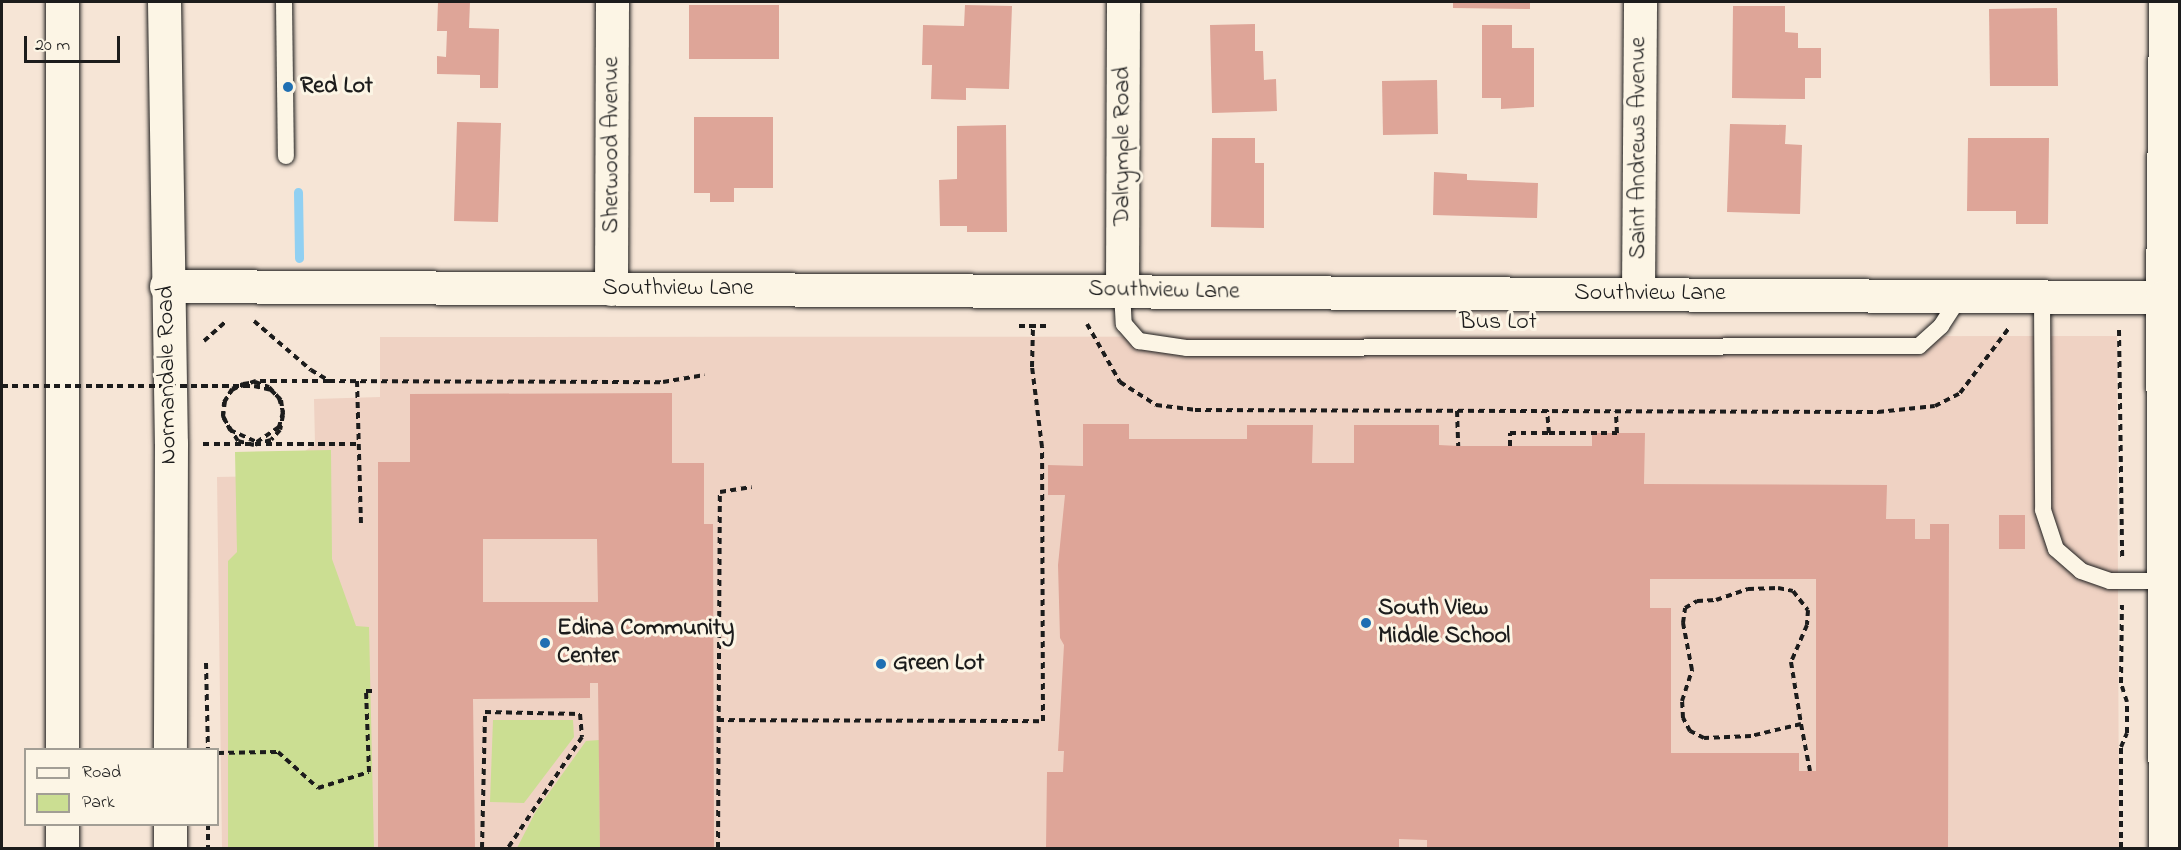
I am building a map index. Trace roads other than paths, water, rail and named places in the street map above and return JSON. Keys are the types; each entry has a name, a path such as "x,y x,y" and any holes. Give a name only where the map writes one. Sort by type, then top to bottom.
{"main road":[{"path":"62,2 62,748"},
{"name":"Normandale Road","path":"164,2 166,286 171,443 170,748"},
{"name":"Sherwood Avenue","path":"611,289 612,2"},
{"name":"Dalrymple Road","path":"1122,291 1123,2"},
{"name":"Saint Andrews Avenue","path":"1638,294 1640,2"},
{"path":"2165,2 2162,297 2172,460 2165,581 2165,849"},
{"name":"Southview Lane","path":"166,286 1961,295 2042,312 2162,297"},
{"path":"62,826 62,849"},
{"path":"170,826 170,849"}],"lane":[{"path":"284,2 286,156"},
{"name":"Bus Lot","path":"1122,291 1124,324 1139,341 1187,348 1919,346 1941,326 1961,295"},
{"path":"2042,312 2043,510 2056,549 2080,571 2122,581 2165,581"}],"waterway":[{"path":"298,192 299,258"}],"place":[{"name":"Red Lot","path":"288,87"},
{"name":"South View Middle School","path":"1366,623"},
{"name":"Edina Community Center","path":"545,643"},
{"name":"Green Lot","path":"881,664"}]}
